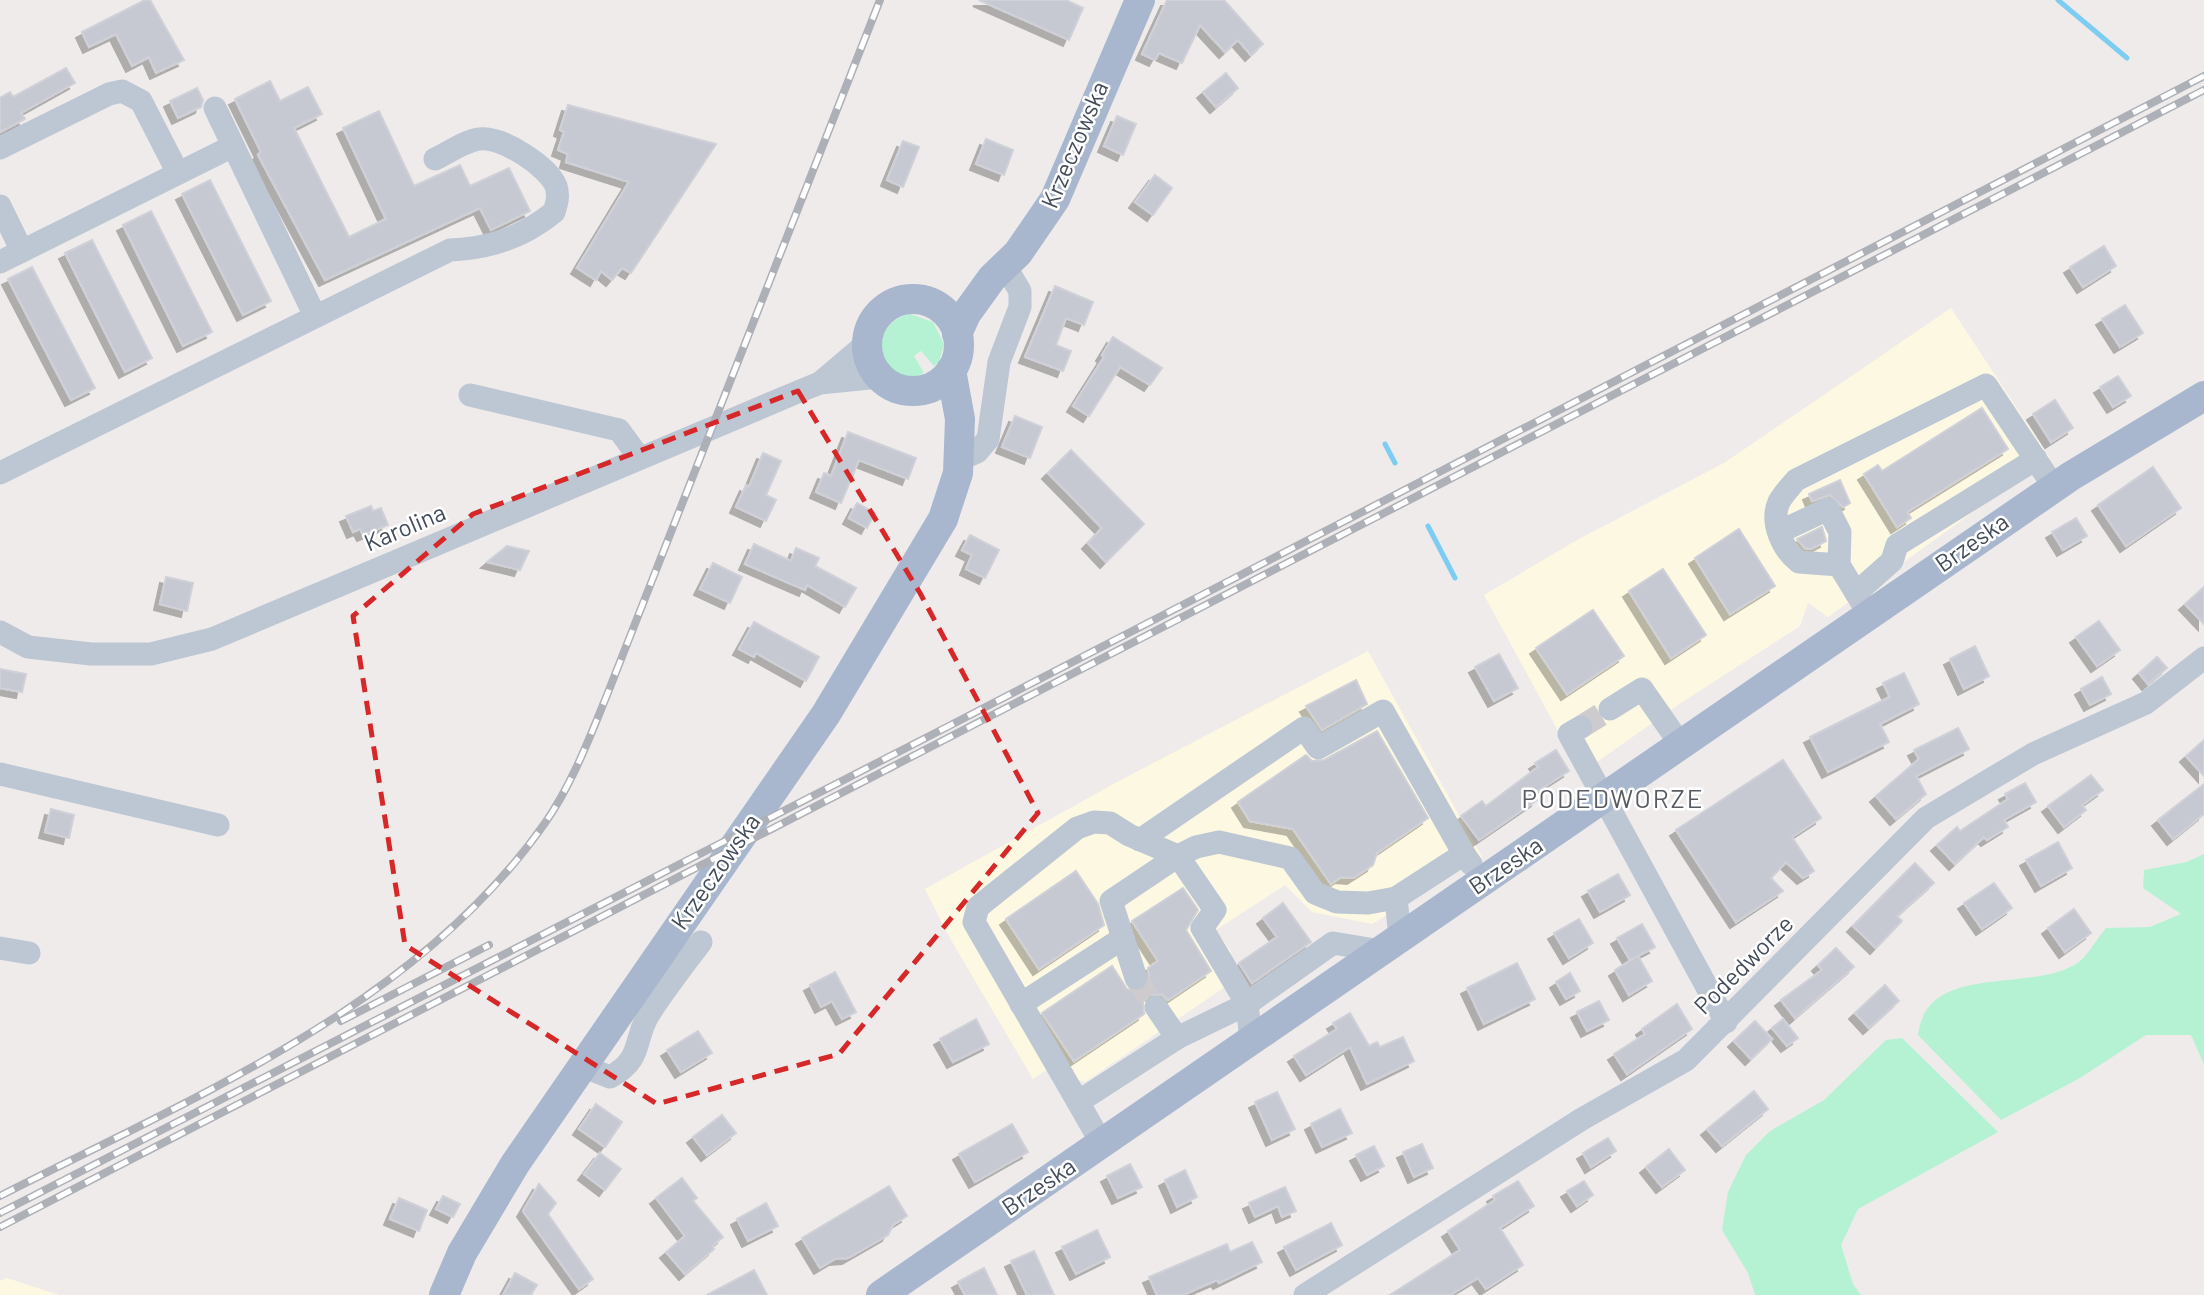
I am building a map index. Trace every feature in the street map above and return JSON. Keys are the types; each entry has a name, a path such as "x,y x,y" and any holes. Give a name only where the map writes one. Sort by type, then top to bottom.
{"main road":[{"name":"Krzeczowska","path":"957,334 966,314 1031,235 1055,199 1140,0"},
{"name":"Krzeczowska","path":"936,305 998,272"},
{"path":"918,391 937,384 951,370 958,353 957,334 950,317 936,305 918,299 891,304 875,318 867,343 868,359 879,377 897,388 918,391 934,402 958,449"},
{"name":"Krzeczowska","path":"444,1295 462,1253 502,1186 826,714 943,519 957,483 960,419 951,370"},
{"name":"Brzeska","path":"881,1295 1681,745 1863,604 2119,444 2204,396"}],"street":[{"path":"0,148 109,94 122,92 141,101 178,173"},
{"path":"215,108 314,316"},
{"path":"0,474 450,250 478,249 505,242 554,212 558,198 555,184 548,173 513,147 480,139 435,159"},
{"path":"0,262 233,145"},
{"path":"0,206 22,251"},
{"path":"958,449 984,447 988,439 999,362 1020,307 1020,291 998,272"},
{"name":"Karolina","path":"820,383 867,343"},
{"name":"Karolina","path":"0,632 28,647 91,654 150,654 212,639 638,456 820,383 861,376 879,377"},
{"path":"1839,565 1799,562 1790,555 1776,523 1779,502 1796,480 1986,385 2054,487"},
{"path":"470,395 619,430 638,456"},
{"path":"1779,532 1828,509 1840,533 1839,565 1863,604 1892,561 1897,544 2036,459"},
{"name":"Podedworze","path":"1305,1295 1582,1119 1686,1060 1926,818 2033,754 2146,703 2204,657"},
{"path":"1610,709 1642,689 1681,745"},
{"path":"1140,840 1304,728 1318,748 1383,710 1482,882"},
{"path":"1581,727 1569,734 1726,1021"},
{"path":"0,774 218,825"},
{"path":"1102,1144 975,922 978,907 1077,828 1094,822 1111,823 1140,840 1178,856 1215,910 1202,928 1247,1004 1251,1040"},
{"path":"1136,978 1111,901 1196,847 1219,842 1290,859 1315,893 1338,902 1368,903 1396,898 1464,854"},
{"path":"1078,1102 1177,1038 1247,1004 1333,943 1390,945 1396,898"},
{"path":"1021,1004 1123,938"},
{"path":"582,1066 610,1077 621,1071 632,1058 647,1017 701,943"},
{"path":"0,948 29,953"},
{"path":"1156,1007 1177,1038"}],"highlighted area":[{"path":"798,391 920,593 1038,813 839,1054 657,1104 405,945 353,616 473,514"}],"shaded area":[{"path":"1951,308 2049,457 1828,617 1808,603 1800,626 1678,705 1581,773 1484,595 1577,540 1724,463"},
{"path":"1368,651 1482,857 1372,924 1312,912 1285,885 1216,930 1231,952 1225,987 1085,1082 1046,1070 1033,1079 948,935 925,889 1115,783"},
{"path":"7,1278 59,1295 0,1295 0,1281"}],"green space":[{"path":"910,314 933,322 944,344 939,362 934,366 921,351 914,356 924,373 911,377 890,367 882,344 885,332 894,321"},
{"path":"2204,854 2204,1064 2191,1035 2146,1035 2080,1078 2001,1120 1918,1035 1926,1012 1940,997 1961,988 2059,972 2079,962 2106,928 2150,927 2181,914 2143,888 2144,870 2187,862"},
{"path":"1902,1038 1998,1132 1858,1209 1841,1245 1853,1284 1861,1295 1755,1295 1748,1273 1722,1230 1728,1192 1746,1155 1770,1131 1824,1100 1886,1040"}],"building":[{"path":"145,0 150,0 184,60 156,73 149,57 132,66 116,34 89,47 82,32"},
{"path":"979,0 1066,0 1083,8 1069,40"},
{"path":"1167,0 1224,0 1263,44 1251,55 1238,40 1225,52 1200,25 1182,63 1159,53 1155,60 1142,54"},
{"path":"66,68 75,83 21,113 25,119 0,132 0,98 10,92 13,97"},
{"path":"1226,73 1238,88 1216,107 1203,92"},
{"path":"270,81 280,101 308,87 322,114 294,128 349,237 386,219 343,128 379,111 414,186 460,165 470,186 509,168 530,211 491,230 480,208 325,280 258,155 261,152 235,99"},
{"path":"197,88 203,100 201,107 178,118 170,101"},
{"path":"568,105 716,144 631,273 622,268 612,280 601,271 596,280 577,268 629,182 566,162 568,154 558,150 564,132 560,130"},
{"path":"1117,116 1136,124 1123,155 1104,146"},
{"path":"986,139 1013,150 1004,175 976,164"},
{"path":"903,141 919,147 903,187 887,180"},
{"path":"1155,175 1172,188 1153,215 1135,202"},
{"path":"210,180 271,301 243,315 182,194"},
{"path":"151,211 212,332 183,346 123,225"},
{"path":"92,240 152,358 125,372 65,253"},
{"path":"2104,246 2116,266 2083,287 2070,267"},
{"path":"32,267 95,388 71,400 8,279"},
{"path":"1055,286 1093,302 1084,325 1066,318 1056,345 1071,351 1063,371 1025,357"},
{"path":"2125,305 2143,333 2120,347 2102,319"},
{"path":"1113,337 1162,368 1150,385 1120,367 1089,416 1073,406 1104,357 1102,355"},
{"path":"2118,376 2131,396 2113,407 2100,387"},
{"path":"2055,400 2073,428 2051,442 2033,414"},
{"path":"1982,408 2008,449 1907,512 1911,518 1897,527 1864,474 1878,465 1882,471"},
{"path":"1015,416 1042,427 1030,458 1002,447"},
{"path":"848,432 916,458 908,479 859,460 841,503 816,492 824,473 831,476"},
{"path":"1071,450 1144,524 1106,562 1088,543 1102,528 1048,473"},
{"path":"763,453 781,461 766,495 776,500 766,521 736,507 746,485 749,487"},
{"path":"2153,467 2181,508 2126,546 2098,505"},
{"path":"1840,480 1850,503 1843,507 1830,495 1812,501 1809,494"},
{"path":"857,503 875,513 867,528 849,518"},
{"path":"371,506 373,511 381,508 388,525 363,535 360,529 353,532 346,516"},
{"path":"2076,518 2087,536 2063,550 2052,532"},
{"path":"1822,527 1826,541 1811,549 1805,548 1797,539"},
{"path":"1739,529 1775,586 1730,614 1695,558"},
{"path":"970,535 999,550 985,578 966,569 972,555 962,550"},
{"path":"754,544 791,561 796,548 819,558 815,566 856,588 845,607 807,585 805,590 745,564"},
{"path":"507,546 529,551 520,570 487,562"},
{"path":"713,563 742,577 730,603 700,589"},
{"path":"1663,569 1706,635 1671,658 1629,591"},
{"path":"166,577 193,583 187,611 160,604"},
{"path":"2204,587 2204,624 2185,604"},
{"path":"1593,610 1624,656 1567,694 1536,648"},
{"path":"2099,621 2120,650 2097,666 2076,637"},
{"path":"754,622 819,657 806,681 756,653 754,657 739,649"},
{"path":"1975,646 1989,676 1964,689 1950,659"},
{"path":"1499,654 1518,688 1494,701 1475,667"},
{"path":"2157,657 2167,668 2148,684 2139,673"},
{"path":"0,669 26,674 22,692 0,688"},
{"path":"1904,673 1919,704 1880,724 1889,742 1828,772 1810,737 1890,697 1883,683"},
{"path":"2102,677 2111,694 2090,705 2081,689"},
{"path":"1356,680 1367,704 1322,730 1306,706"},
{"path":"1958,728 1969,749 1916,776 1926,794 1896,819 1876,796 1919,759 1914,750"},
{"path":"1377,731 1428,818 1377,853 1373,865 1353,878 1341,877 1331,884 1293,829 1250,821 1238,802 1306,755 1312,761 1324,760"},
{"path":"2204,740 2204,776 2186,756"},
{"path":"1556,750 1569,771 1533,794 1537,800 1479,840 1461,816 1482,801 1486,806 1538,767 1535,763"},
{"path":"1783,760 1821,818 1792,837 1814,871 1803,878 1786,862 1771,878 1783,891 1736,922 1676,830"},
{"path":"2091,775 2103,790 2082,805 2086,810 2064,827 2048,806"},
{"path":"2025,783 2036,802 2004,820 2008,827 1987,840 1984,837 1955,864 1937,845 1957,827 1960,831 2008,799 2005,794"},
{"path":"2204,784 2204,814 2173,839 2158,820"},
{"path":"51,809 74,815 69,838 45,832"},
{"path":"2058,842 2072,868 2041,886 2026,860"},
{"path":"1915,863 1934,883 1897,916 1902,921 1876,948 1853,926"},
{"path":"1076,871 1098,904 1104,925 1039,969 1006,919"},
{"path":"1618,874 1630,895 1600,912 1588,891"},
{"path":"1994,883 2012,908 1982,929 1964,903"},
{"path":"1183,888 1198,910 1186,930 1211,971 1168,1000 1161,994 1149,995 1143,1002 1144,1014 1074,1061 1042,1013 1112,966 1127,989 1140,991 1146,988 1150,980 1148,968 1158,961 1132,921"},
{"path":"1283,903 1311,942 1252,983 1239,963 1277,937 1263,918"},
{"path":"2074,909 2091,933 2065,952 2048,928"},
{"path":"1579,919 1593,943 1569,958 1554,933"},
{"path":"1642,924 1655,947 1630,960 1617,938"},
{"path":"1836,948 1854,967 1795,1018 1781,1000 1822,970 1818,965"},
{"path":"1638,956 1652,981 1629,995 1615,970"},
{"path":"1517,963 1535,999 1484,1024 1467,988"},
{"path":"835,972 856,1012 842,1019 832,1001 821,1007 810,985"},
{"path":"1570,973 1580,991 1566,999 1556,982"},
{"path":"1885,985 1899,1001 1869,1028 1855,1013"},
{"path":"1599,1001 1609,1020 1587,1031 1577,1012"},
{"path":"1677,1004 1692,1029 1627,1074 1614,1054 1645,1034 1642,1029"},
{"path":"1350,1013 1369,1046 1377,1042 1380,1047 1403,1037 1414,1061 1367,1084 1350,1047 1306,1075 1294,1056 1337,1029 1333,1023"},
{"path":"976,1019 989,1044 953,1062 940,1039"},
{"path":"1783,1019 1798,1038 1787,1046 1772,1028"},
{"path":"1755,1021 1772,1039 1751,1059 1734,1041"},
{"path":"698,1031 712,1053 681,1072 667,1050"},
{"path":"1754,1091 1768,1109 1722,1146 1707,1129"},
{"path":"1277,1092 1295,1129 1272,1140 1255,1102"},
{"path":"596,1104 622,1122 605,1147 579,1129"},
{"path":"1340,1109 1352,1133 1322,1147 1311,1124"},
{"path":"722,1115 736,1133 707,1155 693,1137"},
{"path":"1012,1124 1028,1152 975,1182 959,1154"},
{"path":"1608,1138 1616,1151 1591,1167 1583,1153"},
{"path":"1422,1144 1433,1168 1414,1177 1403,1152"},
{"path":"1374,1146 1384,1166 1367,1175 1356,1155"},
{"path":"1669,1149 1685,1170 1662,1187 1646,1167"},
{"path":"600,1153 621,1169 605,1190 584,1174"},
{"path":"1130,1164 1142,1187 1118,1198 1107,1176"},
{"path":"1185,1170 1197,1197 1177,1207 1165,1180"},
{"path":"682,1178 697,1198 693,1201 723,1237 712,1246 714,1249 685,1274 666,1252 685,1236 656,1198"},
{"path":"1518,1181 1534,1206 1500,1228 1523,1265 1486,1289 1478,1278 1450,1295 1390,1295 1460,1250 1448,1231 1495,1200 1493,1196"},
{"path":"1584,1181 1593,1195 1577,1206 1567,1191"},
{"path":"539,1184 556,1203 548,1214 593,1279 579,1289 523,1211"},
{"path":"889,1186 907,1216 893,1225 888,1235 848,1258 835,1259 820,1268 802,1238"},
{"path":"1285,1187 1296,1211 1282,1217 1278,1206 1255,1217 1249,1203"},
{"path":"443,1196 460,1204 453,1217 436,1209"},
{"path":"399,1198 427,1210 419,1231 390,1219"},
{"path":"766,1203 778,1226 748,1241 737,1219"},
{"path":"1331,1223 1342,1245 1296,1270 1284,1247"},
{"path":"1097,1230 1110,1257 1076,1274 1062,1247"},
{"path":"1252,1242 1262,1262 1219,1283 1217,1280 1183,1295 1157,1295 1149,1277 1227,1244 1230,1252"},
{"path":"1034,1251 1054,1295 1027,1295 1011,1261"},
{"path":"984,1268 997,1295 965,1295 958,1282"},
{"path":"754,1270 767,1295 707,1295"},
{"path":"515,1273 537,1285 531,1295 503,1295"}],"waterway":[{"path":"2058,0 2127,58"},
{"path":"1385,444 1395,463"},
{"path":"1428,526 1455,578"}],"tunnel":[{"path":"1581,727 1610,709"},
{"path":"1136,978 1156,1007"}],"railway":[{"path":"0,1196 223,1083 367,996 433,945 492,888 545,823 587,745 880,0"},
{"path":"0,1213 945,728 2204,76"},
{"path":"0,1227 2204,90"},
{"path":"341,1021 489,945"}],"district":[{"name":"PODEDWORZE","path":"1613,799"}]}
